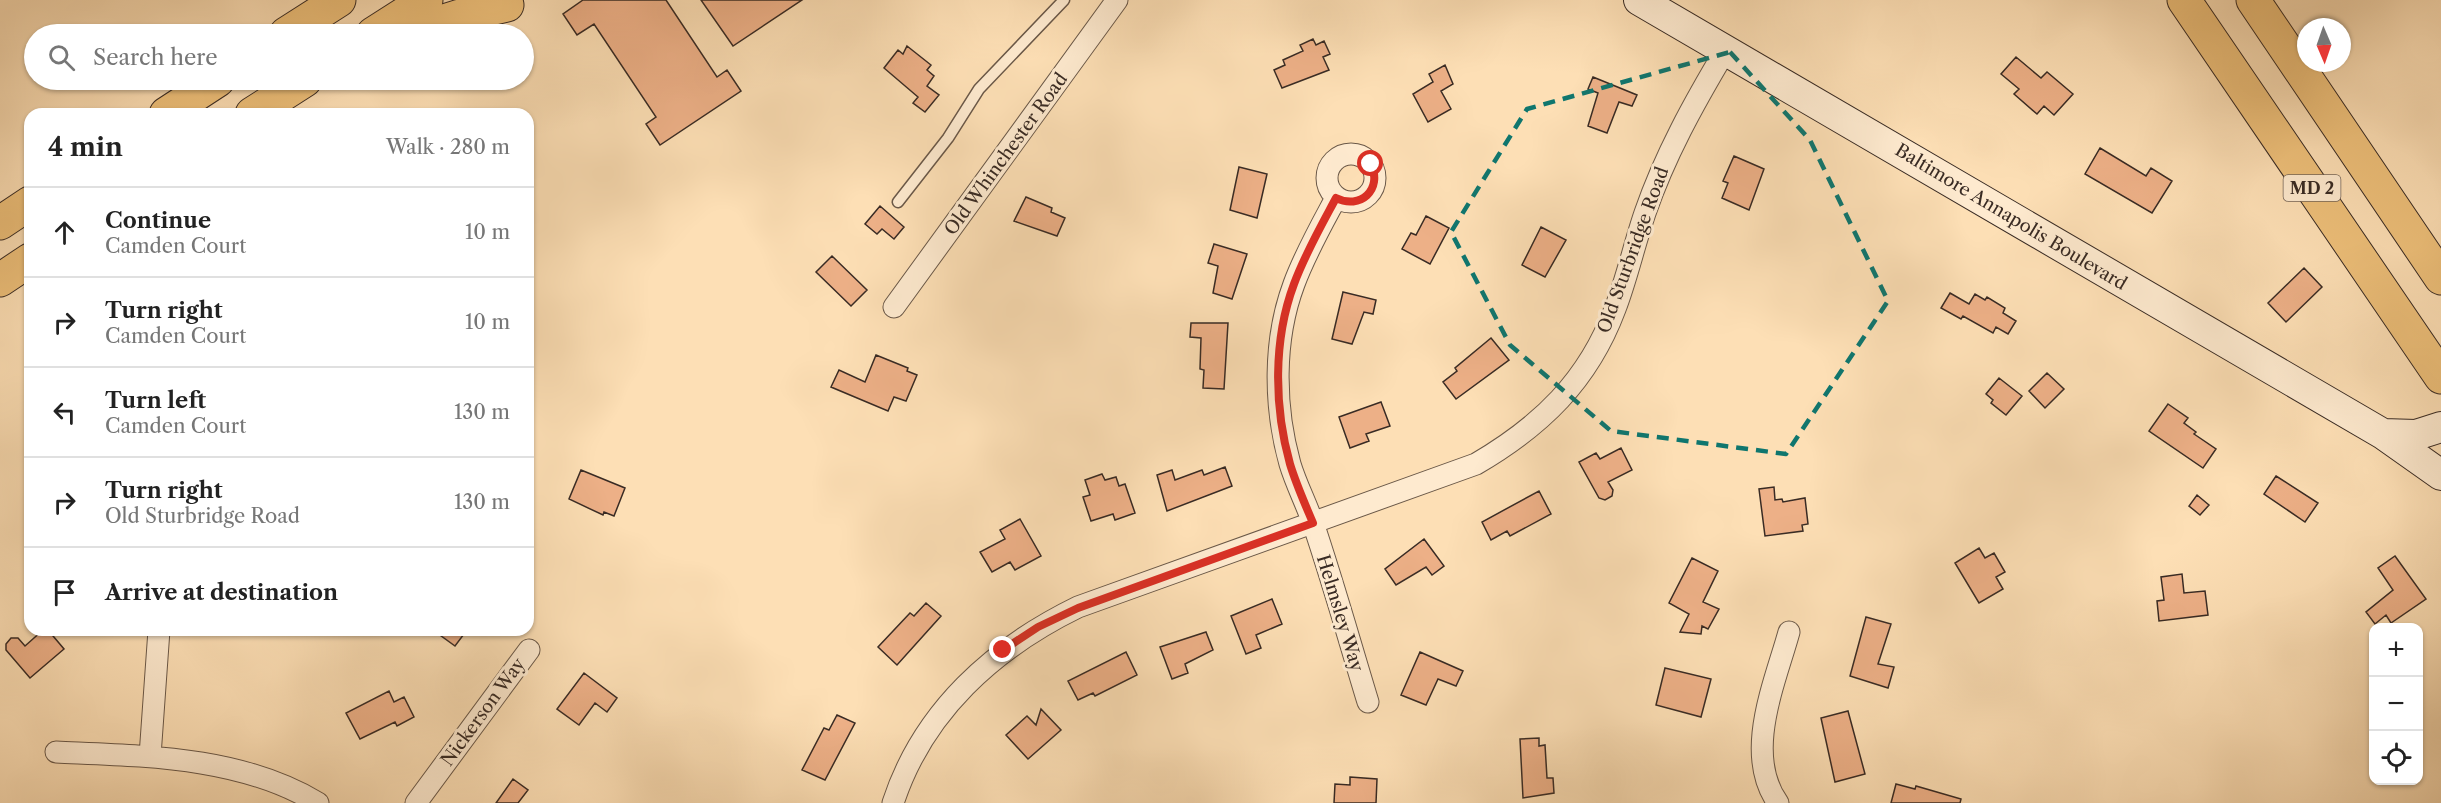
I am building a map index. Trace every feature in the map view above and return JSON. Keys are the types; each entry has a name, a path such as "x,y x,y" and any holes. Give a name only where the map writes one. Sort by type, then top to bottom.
{"highway":[{"path":"302,24 339,0"},
{"path":"389,24 426,0"},
{"path":"2253,0 2317,93"},
{"path":"2264,0 2317,93"},
{"path":"435,24 507,2"},
{"name":"MD 2","path":"2188,9 2441,376"},
{"path":"175,108 203,90"},
{"path":"261,108 289,90"},
{"name":"MD 2","path":"2317,93 2441,278"},
{"path":"0,223 24,207"},
{"path":"0,280 24,264"}],"street":[{"name":"Old Whinchester Road","path":"894,307 1117,0"},
{"name":"Baltimore Annapolis Boulevard","path":"1639,0 2383,434 2441,475"},
{"name":"Old Sturbridge Road","path":"893,803 913,756 941,713 969,681 1003,650 1038,627 1078,608 1476,464 1515,441 1545,416 1574,384 1592,357 1609,323 1645,213 1681,124 1725,51"},
{"name":"Helmsley Way","path":"1336,198 1306,253 1293,286 1280,351 1281,423 1290,465 1313,523 1368,702"},
{"name":"Baltimore Annapolis Boulevard","path":"2383,434 2416,435 2441,427"},
{"path":"1778,803 1765,769 1764,720 1789,632"},
{"path":"150,756 159,636"},
{"name":"Nickerson Way","path":"416,803 529,650"},
{"path":"56,752 150,756 206,764 244,773 318,803"}],"lane":[{"path":"898,202 948,138 979,89 1064,0"}],"highlighted area":[{"path":"1730,52 1810,140 1888,301 1786,454 1611,431 1510,345 1451,232 1527,109"}],"building":[{"path":"583,0 666,0 717,77 727,70 741,91 660,145 646,124 656,117 594,24 577,35 563,14"},
{"path":"701,0 802,0 733,46"},
{"path":"1313,39 1316,45 1324,41 1330,54 1323,57 1329,70 1282,88 1274,70 1285,65 1283,60 1303,51 1300,45"},
{"path":"907,46 931,65 927,70 934,76 927,86 939,95 925,112 913,103 918,97 884,68 898,50 903,54"},
{"path":"2016,57 2041,78 2047,72 2073,94 2054,115 2044,106 2037,114 2014,94 2019,89 2001,74"},
{"path":"1445,65 1453,84 1441,91 1451,109 1428,122 1413,94 1433,82 1429,74"},
{"path":"1593,77 1637,95 1632,106 1619,102 1607,133 1588,126 1598,93 1588,89"},
{"path":"2100,148 2146,176 2151,168 2172,181 2152,213 2085,174"},
{"path":"1734,156 1764,169 1749,210 1722,198 1728,183 1723,181"},
{"path":"1239,167 1267,174 1257,218 1230,210"},
{"path":"1026,197 1052,208 1051,212 1065,218 1057,236 1014,221"},
{"path":"880,206 904,227 894,239 882,229 877,234 865,224"},
{"path":"1426,216 1449,228 1430,264 1402,249 1411,233 1416,235"},
{"path":"1541,227 1566,240 1545,277 1522,265"},
{"path":"1214,244 1247,254 1232,299 1213,293 1218,266 1208,263"},
{"path":"832,256 867,290 851,306 816,272"},
{"path":"2304,268 2322,287 2286,322 2268,303"},
{"path":"1343,292 1376,300 1373,314 1364,312 1352,344 1332,339"},
{"path":"1950,293 1969,304 1975,294 1985,300 1987,297 2005,308 2003,313 2016,321 2008,334 1996,327 1993,333 1963,316 1961,319 1941,308"},
{"path":"1191,323 1228,323 1224,389 1203,388 1204,370 1200,369 1201,338 1190,337"},
{"path":"1491,338 1509,360 1456,399 1443,382 1457,371 1455,368"},
{"path":"876,355 908,368 907,371 917,375 906,401 894,397 888,411 831,387 839,370 865,382"},
{"path":"2047,373 2064,389 2045,408 2029,391"},
{"path":"1999,378 2022,396 2006,415 1991,403 1993,400 1986,394"},
{"path":"1381,402 1390,426 1366,434 1369,441 1350,448 1339,417"},
{"path":"2168,404 2188,418 2184,423 2196,432 2194,434 2216,449 2203,468 2149,431"},
{"path":"1621,448 1632,470 1608,482 1613,490 1612,496 1605,500 1599,498 1579,462 1596,453 1600,459"},
{"path":"1225,467 1232,486 1167,511 1157,475 1172,470 1175,480 1202,470 1204,475"},
{"path":"581,470 625,488 614,516 604,512 603,515 569,499"},
{"path":"1102,474 1105,480 1116,477 1119,486 1125,484 1135,513 1115,520 1113,514 1091,521 1083,497 1090,495 1085,480"},
{"path":"2276,476 2318,503 2305,522 2264,494"},
{"path":"1774,487 1775,500 1782,499 1783,502 1805,498 1808,524 1802,525 1803,531 1765,536 1759,489"},
{"path":"1539,491 1551,514 1510,536 1507,531 1491,540 1482,522"},
{"path":"2197,495 2209,505 2200,515 2189,506"},
{"path":"1020,519 1041,556 1015,570 1010,562 992,572 980,552 1005,539 1000,530"},
{"path":"1424,539 1444,566 1432,575 1426,567 1396,585 1385,569"},
{"path":"1979,548 1985,558 1994,553 2005,572 1996,577 2003,589 1979,603 1955,563"},
{"path":"2395,556 2426,599 2391,623 2386,615 2374,623 2366,612 2393,590 2378,568"},
{"path":"1692,558 1718,571 1703,602 1719,609 1708,629 1702,626 1701,634 1680,632 1689,614 1669,603"},
{"path":"2182,574 2184,593 2205,591 2208,615 2159,621 2157,601 2164,600 2161,577"},
{"path":"1272,599 1282,624 1256,635 1261,648 1246,654 1231,616"},
{"path":"926,603 941,616 897,665 878,647 910,613 914,616"},
{"path":"1866,617 1891,624 1878,664 1894,667 1888,688 1850,676"},
{"path":"1206,632 1213,650 1185,664 1188,673 1172,679 1160,647"},
{"path":"36,636 53,636 64,649 30,678 6,650 6,644 11,638 18,638 25,646"},
{"path":"441,636 462,636 455,646"},
{"path":"1126,652 1137,675 1095,696 1093,693 1078,700 1068,681"},
{"path":"1420,652 1463,671 1456,686 1438,679 1426,705 1401,695"},
{"path":"1665,668 1711,679 1701,717 1656,705"},
{"path":"584,673 617,698 607,712 595,703 579,725 557,709"},
{"path":"389,691 394,702 404,697 414,717 397,726 395,722 360,739 346,713"},
{"path":"1041,709 1061,730 1028,759 1006,735 1027,716 1036,725"},
{"path":"1848,711 1865,774 1835,782 1821,718"},
{"path":"837,715 855,723 825,780 802,770 824,728 829,730"},
{"path":"1539,738 1539,746 1545,745 1547,778 1553,778 1554,793 1523,798 1520,739"},
{"path":"1350,777 1377,779 1376,803 1334,803 1335,784 1350,785"},
{"path":"513,779 528,790 518,803 496,803"},
{"path":"1896,784 1915,789 1916,786 1961,799 1960,803 1891,803"}],"route":[{"path":"1003,650 1038,627 1078,608 1313,523 1290,465 1281,423 1278,387 1285,317 1293,286 1306,253 1336,198 1350,203 1365,198 1374,186 1374,171 1371,164"}]}
